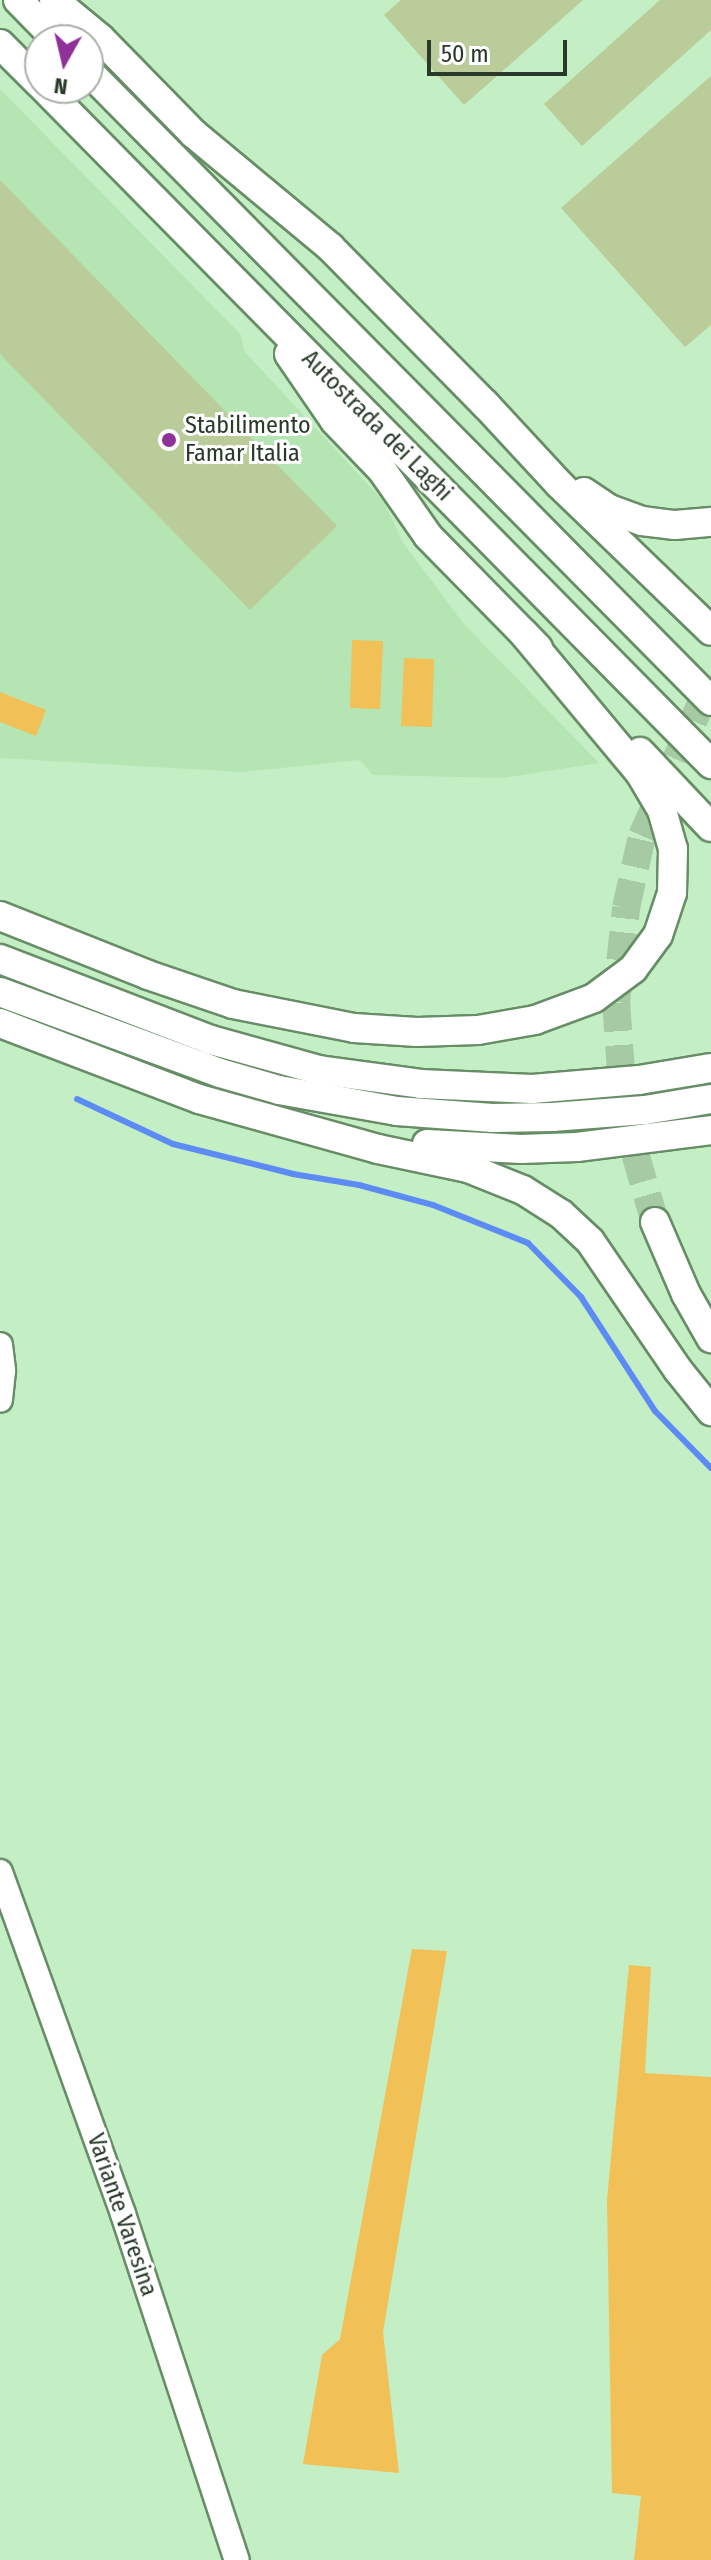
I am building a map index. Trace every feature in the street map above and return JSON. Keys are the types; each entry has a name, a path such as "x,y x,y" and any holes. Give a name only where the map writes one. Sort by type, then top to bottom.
{"highway":[{"path":"18,0 41,24"},
{"path":"54,0 100,38 194,134 330,247 559,484 711,631"},
{"name":"Autostrada dei Laghi","path":"0,44 24,68"},
{"name":"Autostrada dei Laghi","path":"104,87 711,701"},
{"name":"Autostrada dei Laghi","path":"60,104 711,764"},
{"path":"248,295 335,421 382,470 428,536 711,827"},
{"path":"485,404 572,483 609,509 657,525 711,522"},
{"path":"0,916 148,975 233,1004 354,1028 417,1032 478,1030 545,1017 594,998 633,969 658,935 672,893 673,849 662,810 640,773 524,634"},
{"path":"0,959 211,1040 319,1070 421,1084 532,1089 639,1080 711,1068"},
{"path":"0,992 220,1073 279,1090 397,1111 493,1118 552,1117 645,1110 711,1099"},
{"path":"0,1023 199,1099 478,1171 523,1190 575,1225 609,1264 678,1370 711,1411"},
{"path":"295,1125 431,1144 521,1149 630,1142 711,1130"},
{"path":"655,1222 686,1294 711,1338"}],"main road":[{"path":"0,1345 3,1381 0,1400"},
{"name":"Variante Varesina","path":"0,1872 123,2214 237,2560"}],"shaded area":[{"path":"0,89 241,335 244,351 384,502 404,544 463,623 599,763 503,778 373,775 360,760 241,772 0,758"},
{"path":"352,640 383,641 380,709 350,708"},
{"path":"404,658 434,659 432,727 401,726"},
{"path":"0,692 46,710 36,736 0,722"},
{"path":"412,1949 447,1951 383,2332 399,2473 303,2464 322,2355 340,2339"},
{"path":"629,1965 651,1967 645,2073 711,2077 711,2560 634,2560 641,2496 612,2493 607,2200"}],"building":[{"path":"401,0 583,0 464,105 384,15"},
{"path":"660,0 711,0 711,30 582,146 544,104"},
{"path":"711,76 711,325 685,347 561,208"},
{"name":"Stabilimento Famar Italia","path":"0,180 337,526 250,610 0,354"}],"waterway":[{"path":"77,1099 173,1144 293,1174 359,1185 433,1205 528,1243 581,1297 655,1411 711,1468"}],"tunnel":[{"path":"655,1222 624,1115 616,1002 626,908 642,836 711,681"}],"place":[{"name":"Stabilimento Famar Italia","path":"169,440"}]}
